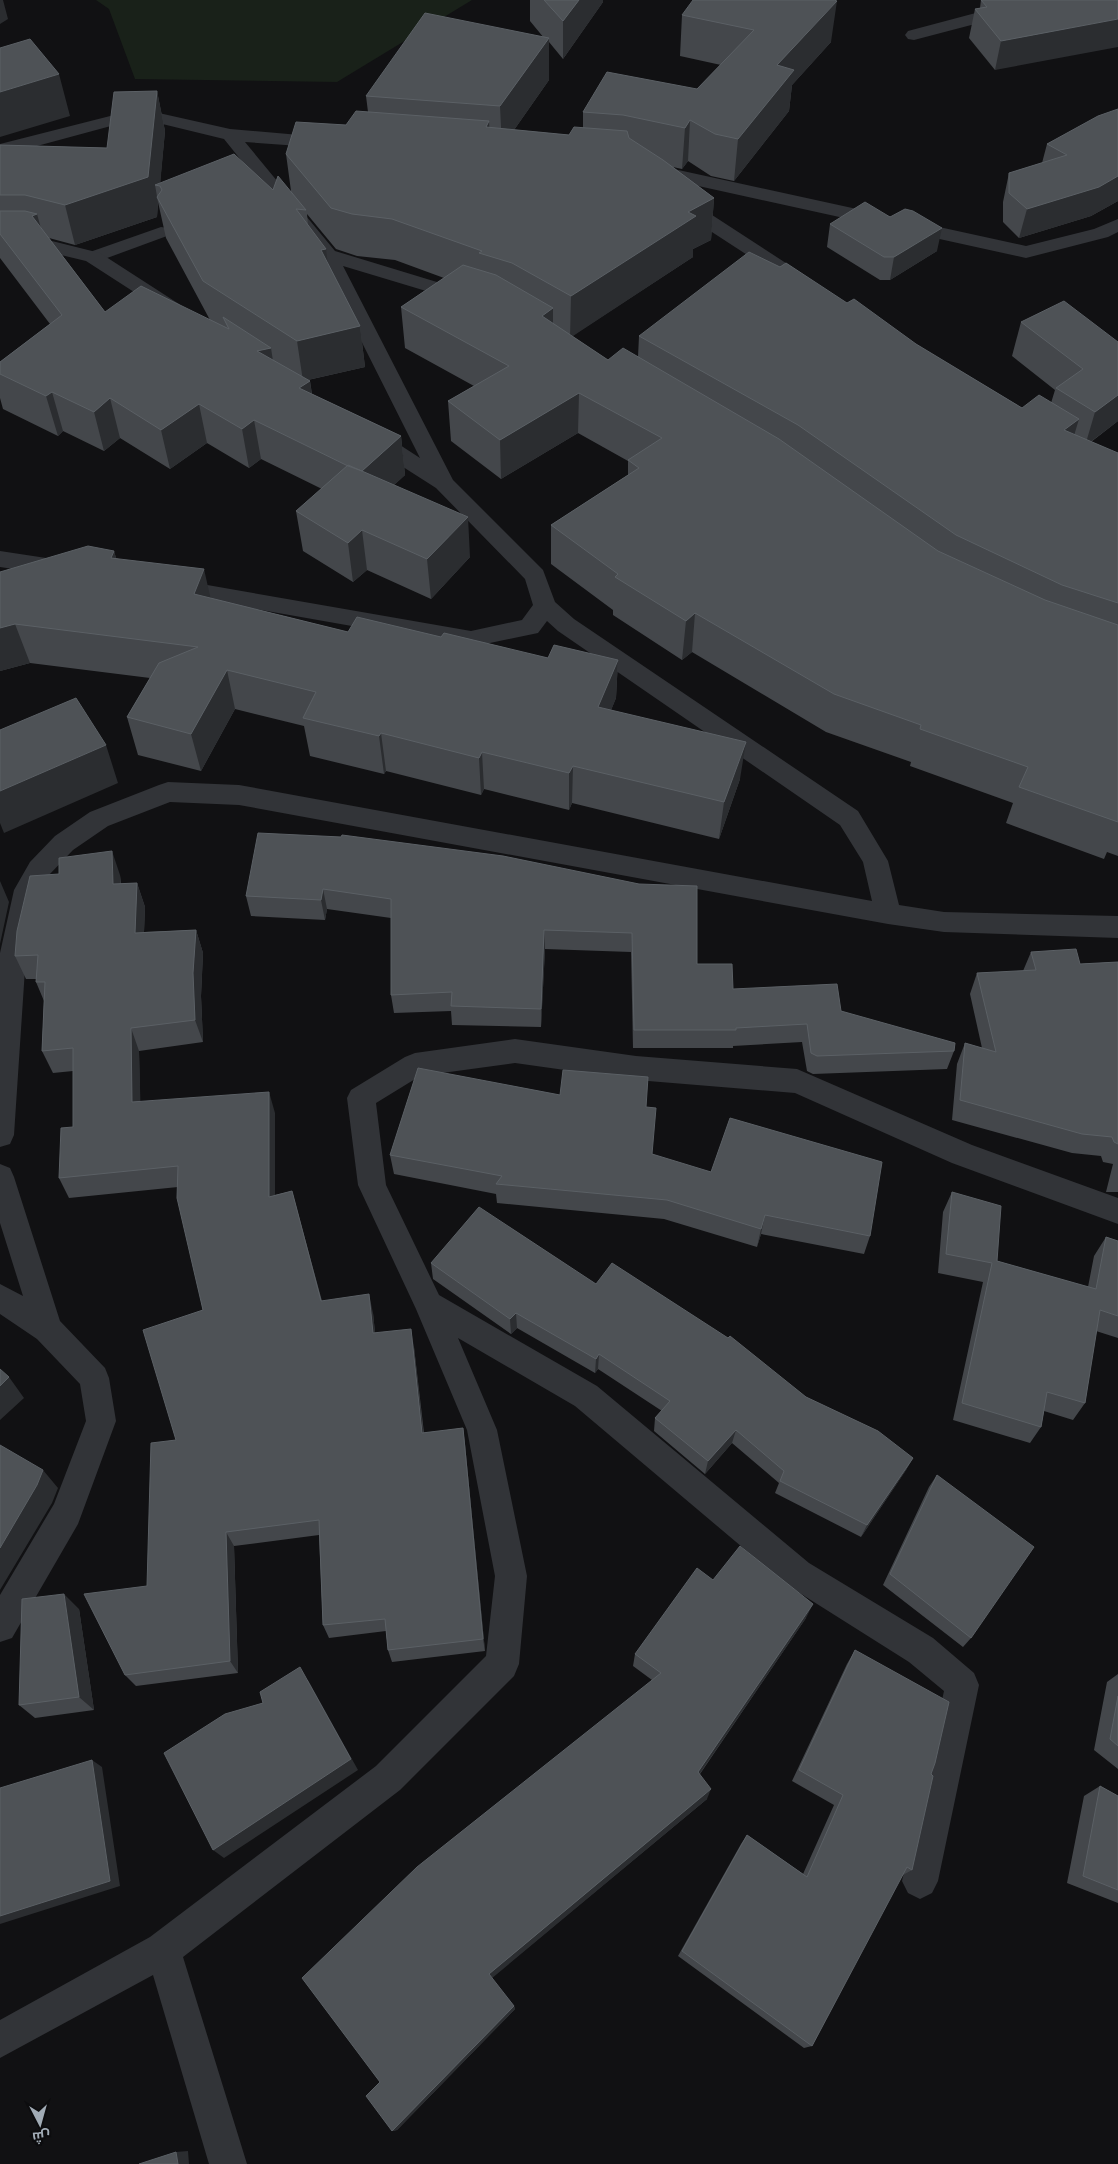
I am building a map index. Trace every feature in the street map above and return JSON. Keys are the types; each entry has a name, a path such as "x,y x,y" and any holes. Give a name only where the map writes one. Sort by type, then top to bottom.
{"street":[{"path":"914,35 1045,0"},
{"path":"0,150 131,117 150,116 230,135 347,144"},
{"path":"230,135 328,255 444,484"},
{"path":"820,294 630,168 1026,252 1101,234 1118,225"},
{"path":"0,243 36,243 93,257 188,318"},
{"path":"328,255 486,304"},
{"path":"353,425 444,484 535,576 545,606 566,625 849,818 875,861 888,914"},
{"path":"0,559 89,573"},
{"path":"148,583 471,639 530,627 566,625"},
{"path":"530,627 545,606"},
{"path":"0,1135 13,954 27,890 39,869 64,844 98,818 168,792 239,795 667,876 944,922 1118,927"},
{"path":"0,2040 163,1950 388,1778 502,1664 510,1576 482,1430 429,1305 372,1185 361,1098 415,1065 515,1051 636,1068 797,1081 962,1154 1118,1211"},
{"path":"0,1177 48,1329"},
{"path":"0,1298 48,1329 94,1378 101,1421 67,1514 0,1626"},
{"path":"429,1305 586,1396 798,1574 921,1650 962,1685 920,1881"},
{"path":"163,1950 228,2164"}],"lane":[{"path":"93,257 161,232"}],"shaded area":[{"path":"96,0 472,0 337,82 135,79 109,9"}],"building":[{"path":"544,0 579,0 563,21"},
{"path":"693,0 837,1 777,65 794,70 738,139 715,134 690,120 685,128 623,115 583,112 607,72 697,89 754,30 682,15"},
{"path":"981,0 1118,0 1118,19 1001,41 975,9 987,7"},
{"path":"425,13 549,38 500,106 366,96"},
{"path":"30,39 59,74 0,92 0,48"},
{"path":"157,91 148,177 65,205 25,195 0,195 0,145 107,148 114,92"},
{"path":"1118,109 1118,176 1099,187 1027,209 1009,193 1009,173 1067,155 1047,144 1098,116"},
{"path":"356,111 489,121 486,127 569,135 574,127 627,131 629,138 663,160 714,198 688,212 696,216 571,296 512,263 479,253 482,251 392,219 352,214 331,208 286,154 296,122 346,125"},
{"path":"234,154 273,190 278,176 306,210 296,209 326,249 321,250 360,326 297,341 203,281 157,197 162,190 160,186 155,185"},
{"path":"865,202 890,217 905,209 913,211 942,228 894,257 884,257 830,224"},
{"path":"0,211 25,211 37,214 32,216 105,312 141,286 229,329 223,317 271,348 257,351 310,381 299,388 401,436 362,471 254,420 242,429 199,404 161,430 110,398 94,412 52,392 46,396 0,374 0,362 62,315 0,234"},
{"path":"749,252 780,267 786,263 847,303 854,299 916,344 1022,408 1039,395 1079,419 1064,430 1118,453 1118,603 1062,585 956,535 798,425 639,336"},
{"path":"463,265 496,275 553,308 542,316 608,360 623,348 779,439 938,551 1045,600 1118,625 1118,822 1019,787 1028,767 920,729 921,725 834,694 695,613 686,621 615,577 618,574 551,525 639,468 628,460 662,438 579,393 500,440 448,401 509,366 401,307"},
{"path":"1064,301 1118,342 1118,395 1095,412 1056,388 1083,369 1021,322"},
{"path":"348,465 468,517 427,559 362,530 348,543 296,511"},
{"path":"88,546 114,551 111,558 204,569 194,594 348,632 357,617 441,637 444,633 548,658 554,645 618,660 598,707 746,742 724,802 573,766 569,773 482,752 479,758 381,733 379,736 303,718 316,692 227,670 191,734 127,717 159,663 198,647 15,624 0,628 0,572"},
{"path":"76,698 106,745 0,791 0,730"},
{"path":"258,833 341,837 342,835 503,856 639,884 697,886 697,964 732,964 733,989 837,984 841,1011 955,1043 954,1051 817,1056 811,1053 807,1024 736,1028 736,1030 634,1030 632,933 544,930 541,1009 451,1006 452,992 391,995 391,899 323,889 321,900 246,896"},
{"path":"112,851 113,884 137,883 135,933 196,930 193,973 195,1020 131,1028 132,1102 269,1092 269,1197 292,1191 321,1301 369,1294 373,1333 411,1329 422,1433 463,1428 483,1639 388,1650 385,1619 323,1625 319,1520 226,1532 230,1661 125,1675 84,1594 147,1586 151,1443 176,1440 143,1330 203,1310 177,1198 178,1166 59,1178 61,1128 73,1127 73,1048 42,1051 45,982 36,982 38,955 15,956 17,931 30,876 59,874 59,858"},
{"path":"1076,949 1080,964 1118,962 1118,1144 1114,1142 1112,1137 1082,1134 960,1100 965,1043 996,1052 977,973 1036,970 1031,952"},
{"path":"418,1068 560,1095 563,1070 648,1077 646,1107 656,1108 652,1154 711,1172 730,1118 882,1162 870,1236 765,1215 761,1229 667,1200 496,1184 502,1176 390,1155"},
{"path":"952,1192 1001,1206 997,1261 1096,1289 1106,1237 1118,1241 1118,1316 1100,1310 1085,1403 1047,1392 1041,1427 962,1403 992,1263 946,1254"},
{"path":"479,1207 596,1284 612,1263 728,1338 730,1336 806,1397 878,1431 913,1458 867,1525 780,1481 784,1471 736,1430 708,1461 655,1418 670,1401 599,1354 596,1359 516,1313 510,1319 431,1263"},
{"path":"0,1369 9,1377 0,1386"},
{"path":"0,1445 43,1470 37,1485 0,1548"},
{"path":"937,1475 1034,1547 971,1638 890,1574"},
{"path":"740,1546 813,1604 698,1772 711,1789 489,1974 514,2006 392,2131 366,2096 380,2082 302,1978 417,1867 661,1673 635,1654 697,1568 713,1580"},
{"path":"64,1594 79,1697 19,1705 22,1599"},
{"path":"855,1650 949,1702 931,1774 933,1776 912,1870 907,1867 812,2046 682,1951 747,1835 807,1877 843,1795 799,1770"},
{"path":"300,1667 351,1759 213,1850 164,1753 225,1714 263,1703 260,1692"},
{"path":"1118,1696 1118,1746 1110,1739"},
{"path":"92,1760 110,1881 0,1916 0,1788"},
{"path":"1100,1786 1118,1796 1118,1890 1083,1876"},
{"path":"176,2152 178,2164 139,2164"}]}
